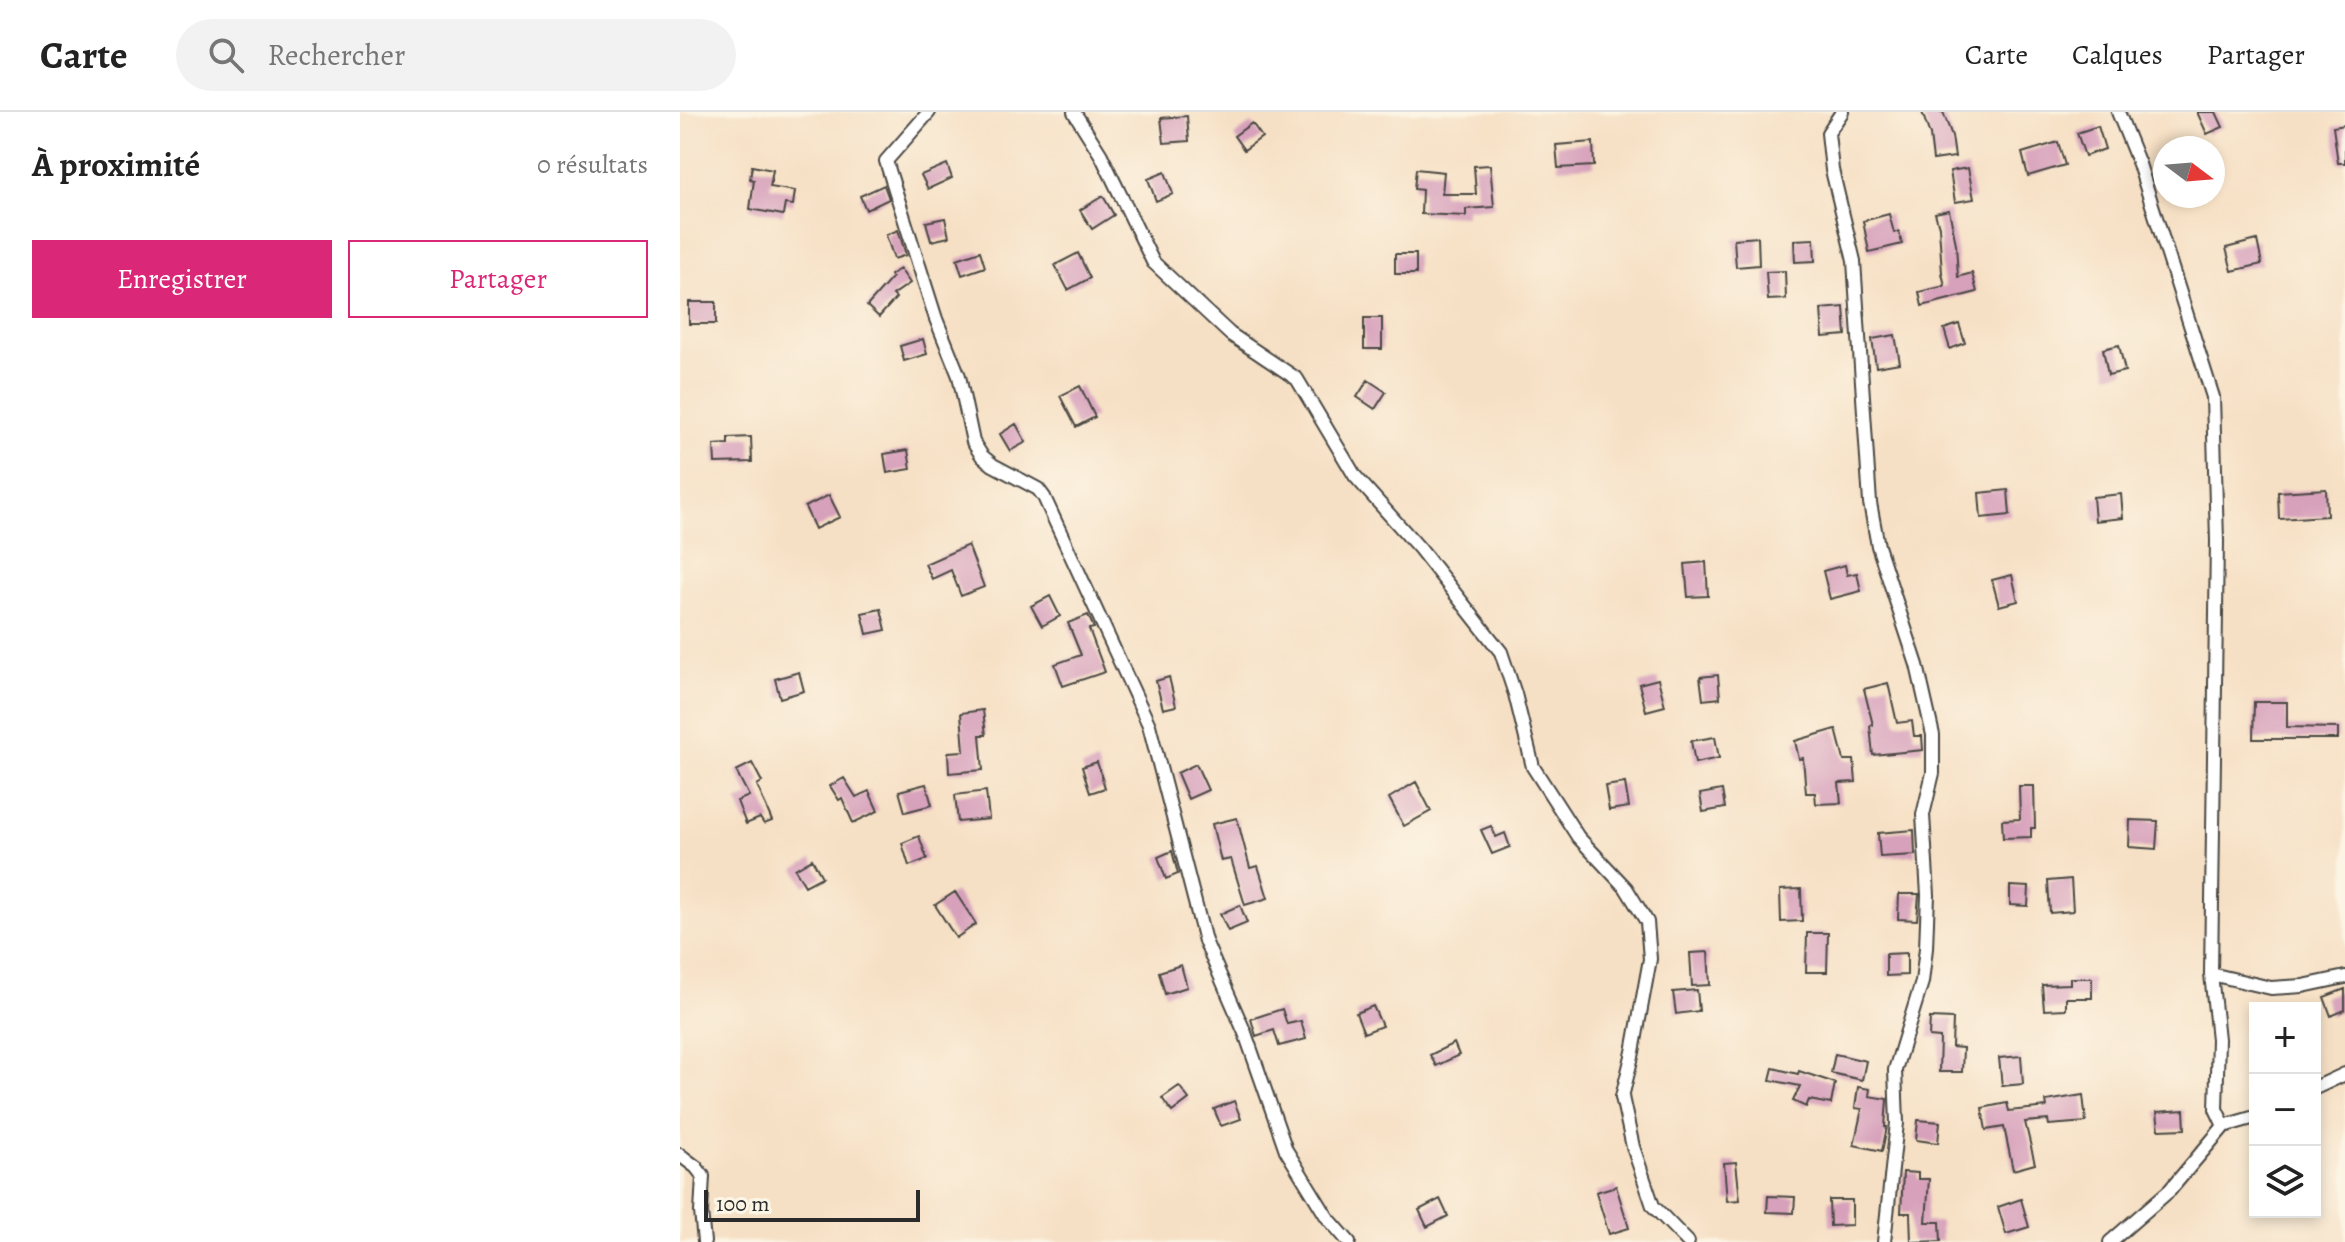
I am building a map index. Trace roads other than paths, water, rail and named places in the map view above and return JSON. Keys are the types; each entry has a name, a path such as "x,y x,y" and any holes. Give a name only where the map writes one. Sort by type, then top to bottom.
{"street":[{"path":"929,112 886,161 936,319 959,376 973,442 993,465 1038,489 1044,497 1149,725 1205,941 1245,1033 1286,1150 1327,1217 1349,1242"},
{"path":"1074,112 1101,155 1153,262 1230,334 1297,379 1355,476 1420,549 1501,652 1533,767 1578,837 1626,888 1647,922 1650,959 1622,1097 1633,1147 1653,1206 1688,1242"},
{"path":"1842,112 1828,133 1832,170 1854,261 1870,503 1878,546 1917,665 1933,735 1933,773 1923,815 1928,895 1926,948 1922,982 1895,1070 1897,1123 1884,1242"},
{"path":"2118,112 2139,164 2213,397 2217,541 2211,974 2218,1039 2216,1109 2224,1126"},
{"path":"2211,974 2271,988 2303,986 2345,977"},
{"path":"2321,1085 2345,1074"},
{"path":"2115,1240 2170,1190 2224,1126 2249,1119"},
{"path":"680,1155 703,1176 701,1212 704,1242"}]}
